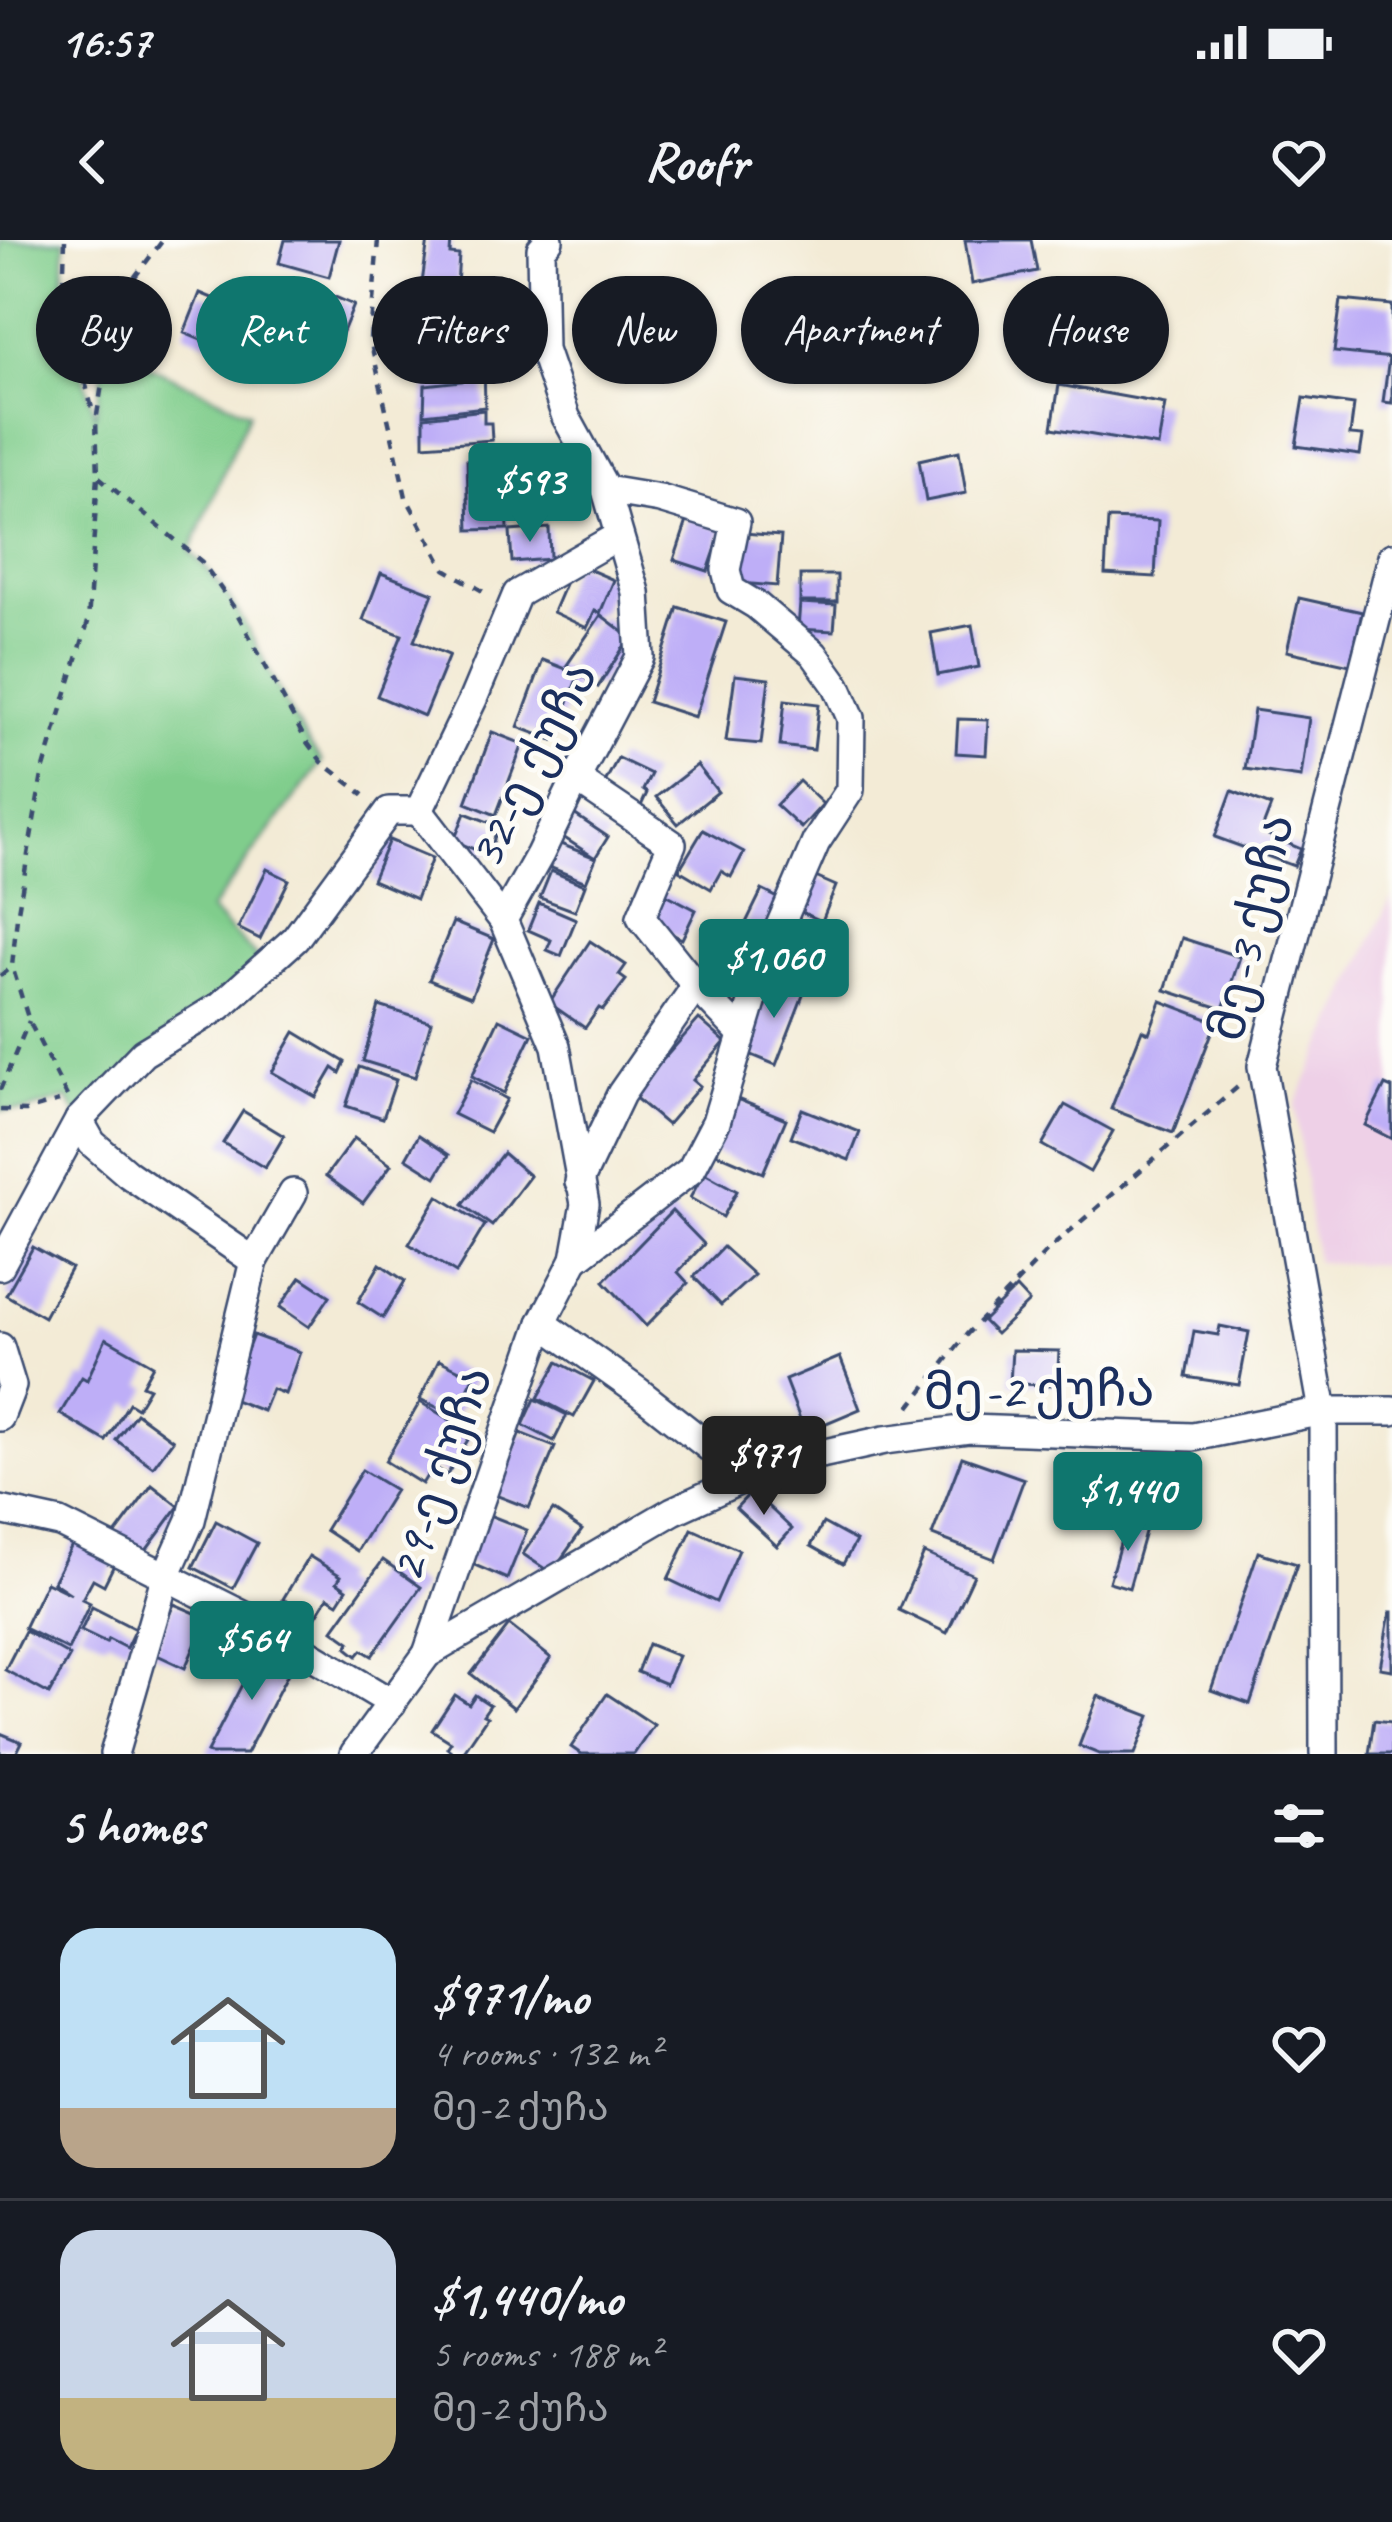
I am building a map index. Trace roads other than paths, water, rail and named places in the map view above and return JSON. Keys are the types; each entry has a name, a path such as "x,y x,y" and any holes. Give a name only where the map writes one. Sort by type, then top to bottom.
{"street":[{"name":"32-ე ქუჩა","path":"503,920 640,657 636,592 607,490 566,417 543,350 542,249 549,240"},
{"path":"575,1259 691,1170 716,1122 764,963 816,842 850,790 851,718 838,686 814,654 757,605 731,590 726,570 736,522 660,499 607,490"},
{"path":"418,811 517,594 618,536"},
{"name":"მე-3 ქუჩა","path":"1324,1754 1323,1412 1262,1066 1392,557"},
{"path":"576,779 672,844 641,916 696,986 742,1034"},
{"path":"0,1266 79,1120 143,1053 220,1006 295,939 389,811 418,811"},
{"path":"418,811 503,920 556,1046 584,1204 575,1259"},
{"path":"579,1182 621,1094 696,986"},
{"path":"79,1120 92,1143 128,1174 254,1261"},
{"path":"114,1754 165,1578 190,1520 254,1261 293,1193"},
{"name":"29-ე ქუჩა","path":"428,1654 542,1323 575,1259"},
{"path":"542,1323 747,1477"},
{"path":"0,1348 12,1386 0,1417"},
{"name":"მე-2 ქუჩა","path":"354,1754 428,1654 673,1511 802,1458 969,1429 1192,1436 1323,1412 1392,1411"},
{"path":"0,1510 60,1523 251,1619 392,1702"}]}
